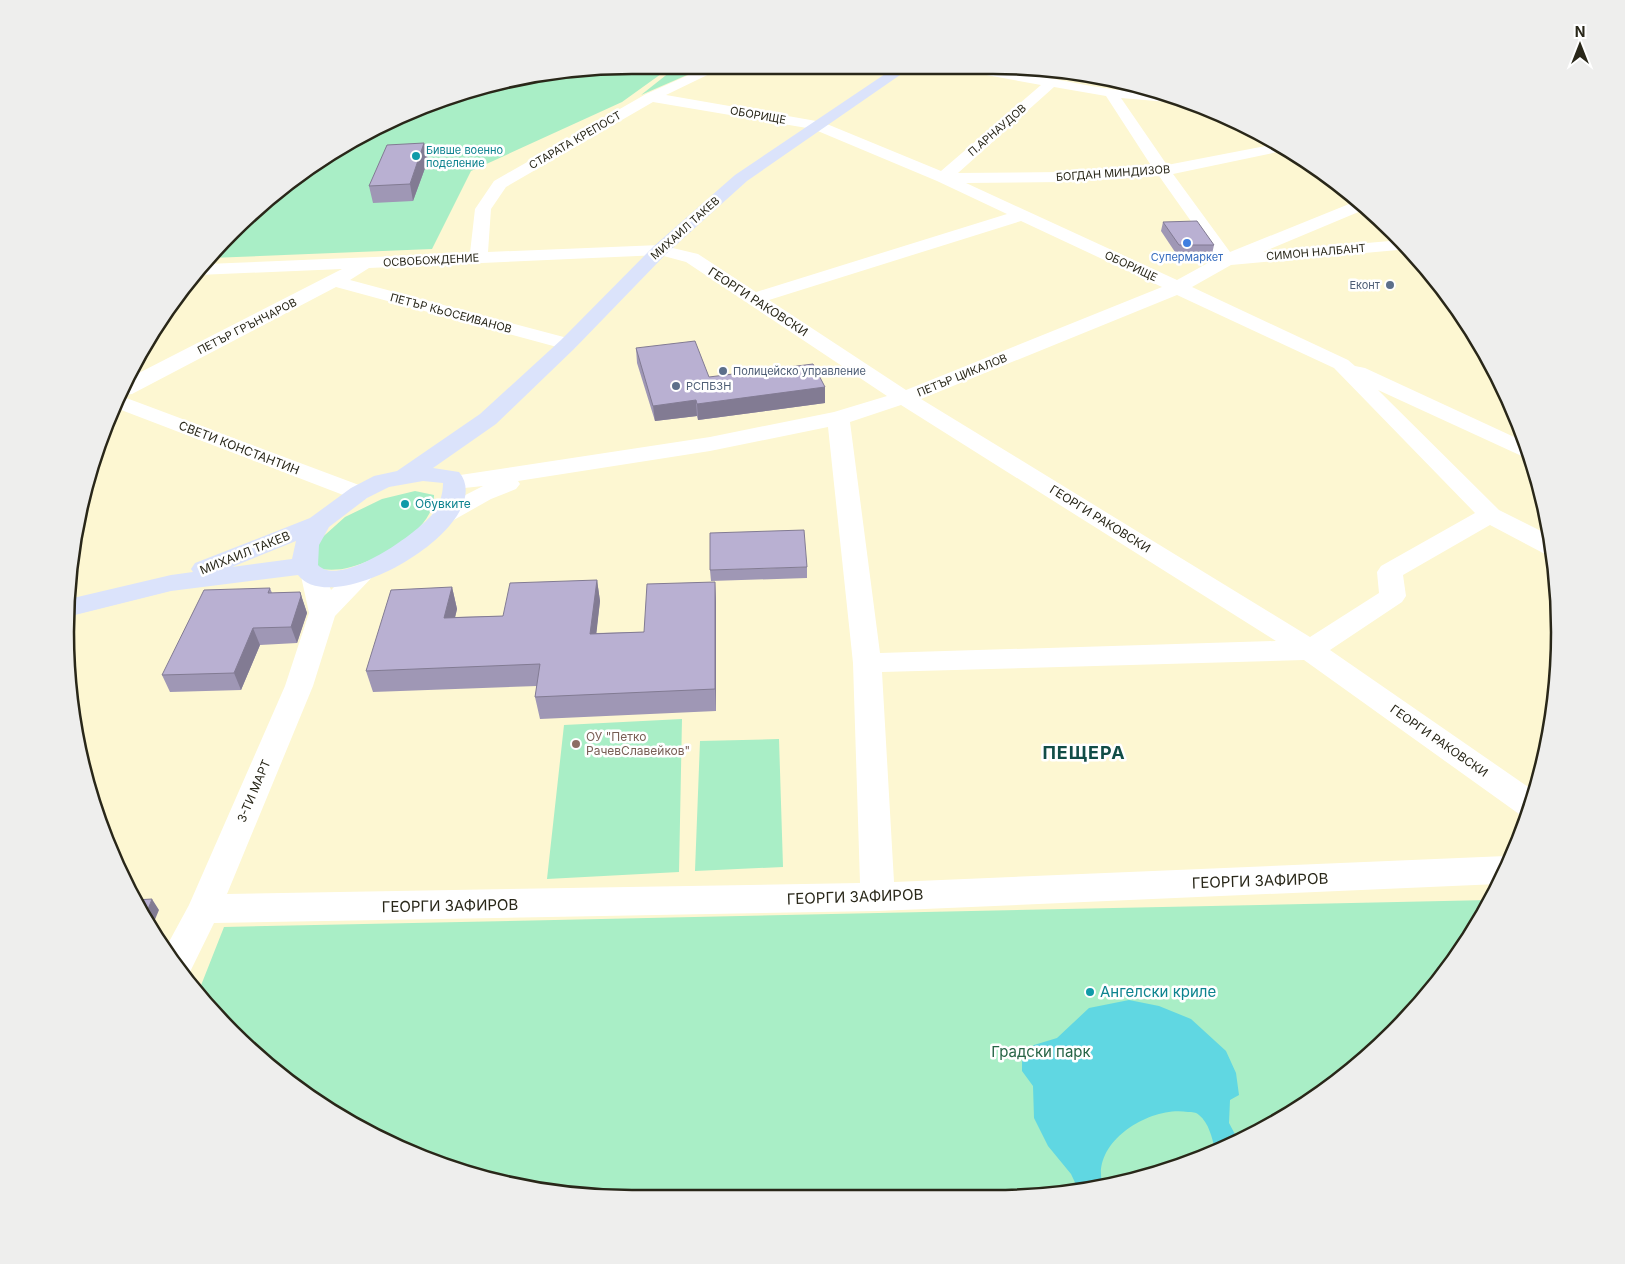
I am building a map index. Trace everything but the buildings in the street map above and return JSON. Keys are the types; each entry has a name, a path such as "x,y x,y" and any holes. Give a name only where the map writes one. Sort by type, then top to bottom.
{"main road":[{"name":"МИХАИЛ ТАКЕВ","path":"406,476 488,419 568,344 660,250 741,178 816,125 894,74"},
{"name":"МИХАИЛ ТАКЕВ","path":"171,583 309,571 330,580 366,570 396,556 425,537 443,516 455,496 453,480 488,419"},
{"path":"309,571 306,545 319,523 359,494 382,481 406,476 423,474 453,480"},
{"name":"МИХАИЛ ТАКЕВ","path":"75,606 171,583 319,523"}],"street":[{"name":"СТАРАТА КРЕПОСТ","path":"479,258 483,209 500,184 652,97 702,74"},
{"path":"1008,74 1111,93 1139,94"},
{"name":"П.АРНАУДОВ","path":"942,178 1052,82"},
{"path":"1111,93 1163,171 1227,260"},
{"name":"ОБОРИЩЕ","path":"652,97 816,125 942,178 1341,364 1490,514 1544,543"},
{"name":"БОГДАН МИНДИЗОВ","path":"942,178 1064,177 1163,171 1272,149"},
{"name":"ПЕТЪР ЦИКАЛОВ","path":"453,480 537,472 710,444 838,418 925,391 1177,288 1227,260 1355,207"},
{"path":"754,299 1021,214"},
{"name":"СИМОН НАЛБАНТ","path":"1227,260 1395,245"},
{"name":"ОСВОБОЖДЕНИЕ","path":"207,270 660,250"},
{"name":"ГЕОРГИ РАКОВСКИ","path":"660,250 692,258 904,398 1310,650 1525,801"},
{"name":"ПЕТЪР ГРЪНЧАРОВ","path":"131,386 369,263"},
{"name":"ПЕТЪР КЬОСЕИВАНОВ","path":"333,281 568,344"},
{"path":"1341,364 1520,448"},
{"name":"СВЕТИ КОНСТАНТИН","path":"123,403 359,494"},
{"path":"838,418 867,663 878,897"},
{"name":"ПЕТЪР ЦИКАЛОВ","path":"443,516 483,494 537,472"},
{"path":"867,663 1310,650 1393,596 1390,572 1490,514"},
{"path":"309,571 323,613 366,570"},
{"name":"3-ТИ МАРТ","path":"179,958 204,909 299,686 323,613"},
{"name":"ГЕОРГИ ЗАФИРОВ","path":"204,909 878,897 1498,870"}],"green space":[{"name":"Бивше военно поделение","path":"661,74 622,102 471,171 432,249 218,258 237,237 292,189 353,149 385,131 418,116 453,103 523,84 595,75"},
{"name":"Бивше военно поделение","path":"667,74 689,74 641,95"},
{"path":"415,491 434,495 432,508 426,520 404,541 376,557 351,567 332,570 312,568 316,543 345,517 382,499"},
{"path":"682,719 679,872 547,879 564,725"},
{"path":"779,739 783,867 695,871 700,741"},
{"name":"Градски парк","path":"1482,900 1436,972 1388,1027 1333,1075 1272,1115 1240,1133 1207,1148 1137,1171 1102,1180 1066,1185 1030,1189 993,1190 595,1189 523,1180 453,1161 385,1133 322,1096 292,1075 237,1027 201,986 224,927"}],"water":[{"path":"1129,1000 1159,1006 1191,1019 1226,1051 1236,1073 1239,1095 1230,1100 1229,1123 1235,1135 1214,1145 1208,1126 1198,1114 1173,1111 1157,1114 1126,1130 1114,1141 1105,1155 1101,1170 1102,1180 1076,1184 1071,1174 1048,1146 1034,1118 1033,1086 1022,1071 1022,1059 1034,1045 1057,1038 1089,1008"}],"place":[{"name":"Бивше военно поделение","path":"416,156"},
{"name":"Супермаркет","path":"1187,243"},
{"name":"Еконт","path":"1390,285"},
{"name":"Полицейско управление","path":"723,371"},
{"name":"РСПБЗН","path":"676,386"},
{"name":"Обувките","path":"405,504"},
{"name":"ОУ \"Петко РачевСлавейков\"","path":"576,744"},
{"name":"Ангелски криле","path":"1090,992"}],"district":[{"name":"ПЕЩЕРА","path":"1084,753"}]}
